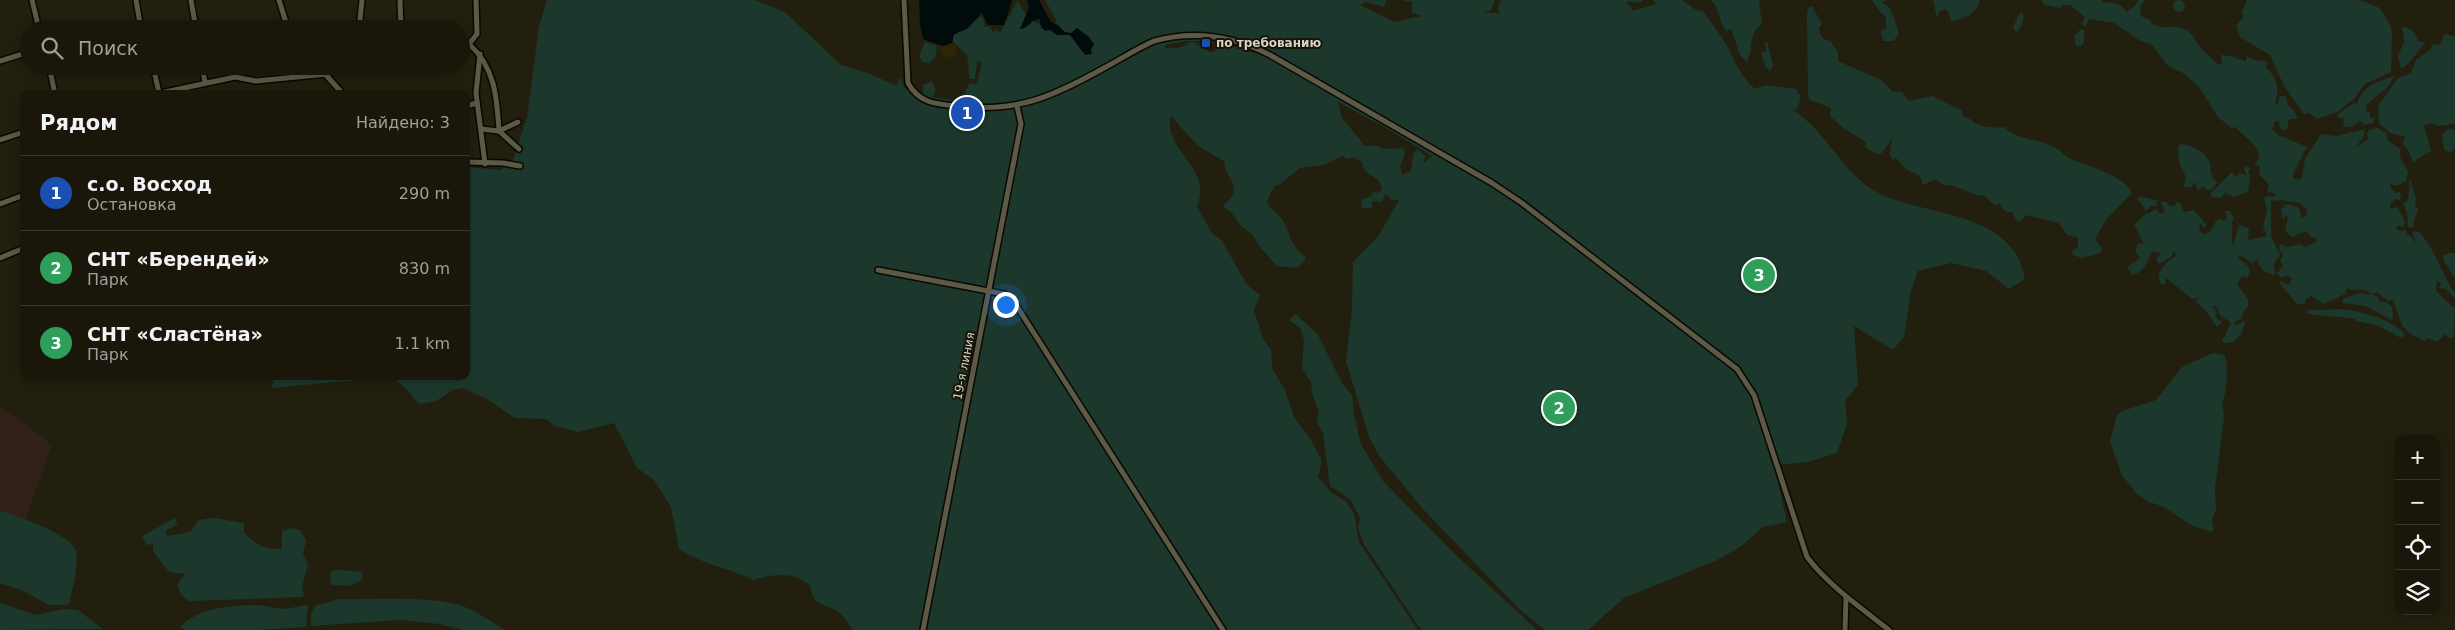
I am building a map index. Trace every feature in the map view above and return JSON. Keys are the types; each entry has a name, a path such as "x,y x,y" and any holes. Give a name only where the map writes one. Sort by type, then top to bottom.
{"street":[{"path":"32,0 37,20"},
{"path":"136,0 139,20"},
{"path":"191,0 194,20"},
{"path":"278,0 285,20"},
{"path":"360,20 362,0"},
{"path":"400,0 401,20"},
{"path":"470,43 477,34 476,0"},
{"path":"904,0 908,83 914,94 926,101 985,110 1017,106 1057,92 1154,41 1170,37 1216,36 1239,41 1270,55 1492,183 1550,224 1737,369 1754,395 1803,549 1820,573 1846,597 1889,630"},
{"path":"470,45 480,53 490,70 496,92 499,131 519,149"},
{"path":"480,53 477,103 485,164"},
{"path":"0,62 20,55"},
{"path":"51,75 54,90"},
{"path":"154,75 157,90"},
{"path":"204,75 205,82"},
{"path":"176,90 196,87 205,82 235,77 256,81 314,75"},
{"path":"326,75 338,90"},
{"path":"470,105 477,103"},
{"name":"19-я линия","path":"923,630 1021,124 1017,106"},
{"path":"481,129 499,131 518,122"},
{"path":"0,140 20,133"},
{"path":"470,162 485,164 493,162 520,166"},
{"path":"0,204 20,196"},
{"path":"0,258 20,250"},
{"path":"878,270 1012,297 1223,630"},
{"path":"1845,630 1846,597"}],"shaded area":[{"path":"919,0 1012,1 1004,25 988,25 982,13 967,29 954,34 952,43 943,46 923,39 920,25"},
{"path":"1027,0 1039,0 1051,22 1058,25 1065,32 1071,33 1077,28 1088,36 1094,44 1091,50 1092,54 1085,55 1070,35 1057,35 1050,30 1045,31 1041,27 1040,19 1020,29 1029,8"},
{"path":"0,407 43,437 51,447 25,521 0,510"}],"green space":[{"path":"547,0 755,0 785,12 841,65 868,73 897,86 898,80 901,78 905,89 923,95 923,85 932,81 936,90 933,97 965,102 963,98 968,85 972,83 977,84 982,61 977,62 975,79 970,79 967,55 953,42 952,37 982,16 985,27 990,27 993,32 996,30 1000,33 1018,0 1024,12 1032,20 1054,30 1056,20 1045,0 1214,0 1215,3 1215,0 1386,0 1384,7 1366,2 1360,5 1394,22 1422,16 1412,13 1412,2 1402,0 1495,0 1491,10 1484,13 1499,13 1498,7 1501,0 1643,0 1640,3 1627,1 1627,4 1632,8 1631,11 1656,4 1653,0 1682,0 1696,10 1703,11 1724,40 1742,75 1756,89 1766,85 1796,89 1801,98 1797,109 1792,110 1823,137 1849,169 1870,188 1907,204 1949,214 1989,229 2005,241 2018,257 2025,279 2009,289 1986,271 1951,263 1918,271 1911,291 1904,337 1893,350 1854,326 1858,385 1845,401 1847,424 1837,453 1808,462 1774,465 1787,522 1763,527 1740,547 1715,561 1624,598 1588,630 1545,630 1518,608 1423,509 1380,457 1369,437 1346,361 1352,310 1353,262 1379,235 1399,200 1391,200 1385,194 1382,202 1373,201 1371,209 1361,207 1362,199 1371,196 1373,192 1379,193 1382,187 1378,180 1364,170 1362,162 1354,157 1349,159 1342,156 1324,165 1300,168 1279,185 1275,185 1267,201 1269,206 1282,219 1293,244 1305,256 1305,261 1297,268 1277,266 1259,246 1253,235 1241,226 1231,212 1223,207 1232,196 1234,189 1226,170 1225,162 1197,145 1171,116 1170,128 1174,139 1198,180 1200,192 1197,206 1211,232 1222,241 1247,285 1260,295 1254,310 1263,339 1271,349 1272,368 1285,390 1294,417 1311,440 1322,461 1318,477 1332,493 1347,502 1354,514 1359,542 1418,630 852,630 846,619 831,608 816,601 810,585 796,577 775,575 753,580 696,558 679,549 671,507 654,480 637,468 614,423 578,432 555,426 546,419 515,418 487,399 463,388 453,390 436,401 419,404 396,380 470,380 470,167 501,170 513,160 527,117 539,27","holes":["1187,41 1231,43 1255,53 1219,43 1216,44 1215,52 1207,51 1193,42 1189,42 1180,48 1165,48 1165,45","1338,102 1432,156 1424,163 1425,155 1417,149 1413,154 1411,171 1402,175 1400,166 1405,153 1403,148 1383,149 1378,146 1365,146 1342,118"]},
{"path":"1711,0 1759,0 1762,24 1754,32 1747,62 1740,55 1731,29 1726,31 1723,27 1716,7"},
{"path":"1872,0 1885,0 1882,3 1890,8 1899,35 1893,41 1883,41 1881,31 1886,28 1886,17"},
{"path":"1933,0 1980,1 1972,13 1951,21 1948,11 1945,9 1939,12 1937,18"},
{"path":"2041,0 2102,0 2101,3 2116,3 2127,12 2135,6 2138,0 2145,0 2140,7 2141,16 2150,20 2156,26 2178,27 2186,30 2218,64 2222,65 2221,55 2231,56 2244,61 2246,61 2247,56 2253,60 2266,61 2265,67 2276,83 2275,103 2277,106 2280,96 2285,96 2288,103 2286,104 2292,108 2298,118 2288,120 2288,128 2285,130 2280,129 2279,121 2275,121 2272,129 2278,135 2307,147 2293,174 2293,178 2298,180 2302,178 2305,159 2321,134 2336,136 2365,129 2364,136 2356,147 2368,139 2367,133 2370,129 2377,128 2386,133 2388,140 2400,149 2400,157 2408,172 2406,181 2396,186 2391,184 2390,187 2395,193 2400,192 2401,197 2399,200 2395,199 2390,205 2390,209 2397,207 2405,221 2403,227 2397,225 2396,228 2400,231 2406,230 2406,235 2411,236 2416,244 2412,232 2417,231 2422,236 2428,243 2455,293 2455,299 2446,289 2439,288 2441,283 2437,280 2436,291 2455,309 2454,337 2450,338 2445,334 2437,342 2428,338 2424,341 2409,333 2402,325 2393,300 2388,301 2377,292 2372,295 2365,290 2347,288 2345,294 2324,304 2311,296 2305,300 2305,304 2297,304 2280,284 2281,281 2288,285 2292,279 2287,275 2281,278 2277,273 2283,266 2280,261 2283,255 2279,250 2280,244 2287,247 2300,244 2305,247 2317,242 2316,237 2312,238 2306,231 2292,237 2285,231 2288,218 2286,215 2283,220 2281,209 2287,204 2299,208 2302,218 2306,216 2307,210 2300,203 2281,200 2271,201 2271,236 2280,255 2274,264 2275,276 2264,271 2258,264 2258,259 2251,263 2239,254 2239,259 2248,266 2250,272 2247,278 2242,276 2237,284 2248,299 2249,305 2241,319 2234,322 2237,326 2243,321 2245,323 2236,340 2232,342 2224,343 2222,341 2231,323 2221,316 2215,305 2212,306 2217,313 2215,317 2222,322 2218,326 2196,302 2199,298 2192,299 2166,278 2165,285 2160,283 2159,274 2176,255 2174,251 2171,257 2159,264 2156,259 2161,253 2152,252 2142,269 2132,275 2127,267 2140,258 2135,251 2138,243 2144,244 2134,225 2144,215 2157,209 2160,214 2165,212 2161,202 2166,202 2170,206 2175,206 2177,202 2181,203 2183,212 2194,210 2207,226 2202,228 2202,224 2199,223 2200,231 2204,234 2210,232 2216,221 2221,219 2225,221 2227,218 2225,211 2230,211 2234,219 2232,222 2233,246 2239,225 2249,228 2248,240 2267,236 2263,227 2267,209 2264,198 2267,196 2274,197 2276,194 2267,191 2269,185 2259,174 2260,166 2254,164 2259,159 2259,154 2254,145 2235,127 2231,128 2218,117 2199,87 2183,73 2167,65 2152,45 2139,40 2114,23 2089,19 2085,27 2082,24 2085,17 2070,5 2062,5 2061,8 2045,5"},
{"path":"2177,0 2181,0 2185,6 2181,12 2177,12 2173,8 2173,4"},
{"path":"2247,0 2360,0 2380,8 2391,26 2391,72 2365,84 2354,99 2337,112 2317,119 2309,113 2304,114 2284,86 2270,55 2240,37 2236,26 2244,16 2242,12"},
{"path":"1812,6 1822,24 1819,28 1821,35 1823,39 1830,41 1838,52 1838,61 1883,81 1893,92 1902,92 1909,101 1932,96 1961,110 1964,117 1975,123 1982,126 2005,127 2018,136 2051,145 2067,157 2107,173 2129,187 2132,193 2106,220 2095,239 2102,249 2101,253 2082,258 2073,255 2072,251 2078,247 2078,238 2067,235 2059,223 2026,215 2020,222 2015,219 2012,212 2005,211 2000,203 1996,206 1983,195 1976,195 1954,186 1944,185 1935,179 1923,185 1920,176 1906,169 1896,158 1892,160 1890,154 1892,139 1882,153 1877,154 1865,147 1866,142 1843,128 1830,116 1831,108 1810,100 1808,96 1807,15 1808,8"},
{"path":"2020,13 2023,13 2023,20 2016,33 2013,27"},
{"path":"2402,27 2410,29 2418,41 2425,43 2408,64 2401,69 2398,55 2404,43"},
{"path":"2081,29 2084,30 2084,43 2081,46 2076,46 2074,36"},
{"path":"2445,34 2455,36 2455,124 2439,126 2432,123 2424,126 2431,151 2417,159 2414,164 2407,148 2404,146 2403,141 2406,137 2390,133 2379,123 2378,106 2398,78 2411,73 2416,60 2431,49 2432,44 2440,45"},
{"path":"925,42 937,46 936,56 929,63 922,62 919,56"},
{"path":"1765,42 1767,42 1773,65 1770,71 1765,66 1761,53 1766,51"},
{"path":"2394,76 2389,86 2365,106 2367,112 2370,112 2370,119 2375,117 2373,123 2365,125 2360,121 2351,127 2343,126 2344,118 2338,118 2338,114 2354,103 2357,104 2363,92 2371,85"},
{"path":"2448,129 2455,130 2455,149 2449,153 2444,149 2442,134"},
{"path":"2181,144 2198,150 2209,160 2212,176 2217,183 2212,190 2206,190 2203,186 2198,190 2195,182 2191,187 2184,187 2186,177 2179,163 2178,146"},
{"path":"2246,166 2251,169 2248,171 2250,177 2248,192 2234,197 2225,192 2222,198 2211,197 2211,193 2232,172 2236,177 2240,173 2247,175 2244,169"},
{"path":"2410,178 2416,199 2415,205 2418,210 2414,226 2410,228 2408,227 2407,212 2403,204 2408,200"},
{"path":"2137,198 2157,200 2157,206 2151,206 2146,211"},
{"path":"2455,253 2455,278 2444,261 2443,256"},
{"path":"2359,293 2377,296 2380,302 2386,302 2392,307 2393,319 2391,320 2366,306 2342,303 2343,299"},
{"path":"2309,309 2340,309 2366,314 2393,324 2405,335 2401,338 2376,325 2356,321 2356,319 2305,313"},
{"path":"1296,314 1318,335 1342,383 1352,395 1354,415 1361,444 1383,481 1459,558 1537,630 1421,630 1364,544 1358,528 1360,518 1351,500 1330,486 1323,432 1317,423 1319,412 1312,393 1311,382 1302,368 1304,341 1301,329 1289,320"},
{"path":"2213,353 2224,355 2227,371 2222,402 2224,417 2215,488 2216,510 2212,519 2214,530 2211,532 2191,525 2162,506 2149,502 2137,494 2122,475 2110,441 2117,415 2122,411 2156,400 2182,367"},
{"path":"273,380 356,380 272,388"},
{"path":"0,510 55,533 73,545 77,563 70,602 67,605 49,605 21,590 0,583"},
{"path":"175,518 178,524 166,531 167,536 190,532 199,520 214,518 244,523 244,533 257,544 270,549 282,549 282,531 291,528 300,530 306,540 303,554 308,565 302,587 303,597 189,601 182,596 177,585 185,574 169,572 153,551 153,544 147,545 142,536"},
{"path":"331,571 362,572 362,579 351,585 330,584"},
{"path":"339,599 420,599 452,603 470,609 505,630 463,630 439,624 401,620 311,626 311,615 315,606"},
{"path":"0,603 36,615 63,609 78,610 103,629 0,630"},
{"path":"258,605 284,609 308,605 306,627 259,630 185,630 180,627 197,615 217,608"}],"sand":[{"path":"952,43 957,47 957,53 953,58 943,56 939,45"}],"place":[{"name":"по требованию","path":"1206,43"},
{"name":"с.о. Восход","path":"967,113"},
{"name":"СНТ «Сластёна»","path":"1759,275"},
{"name":"СНТ «Берендей»","path":"1559,408"}]}
